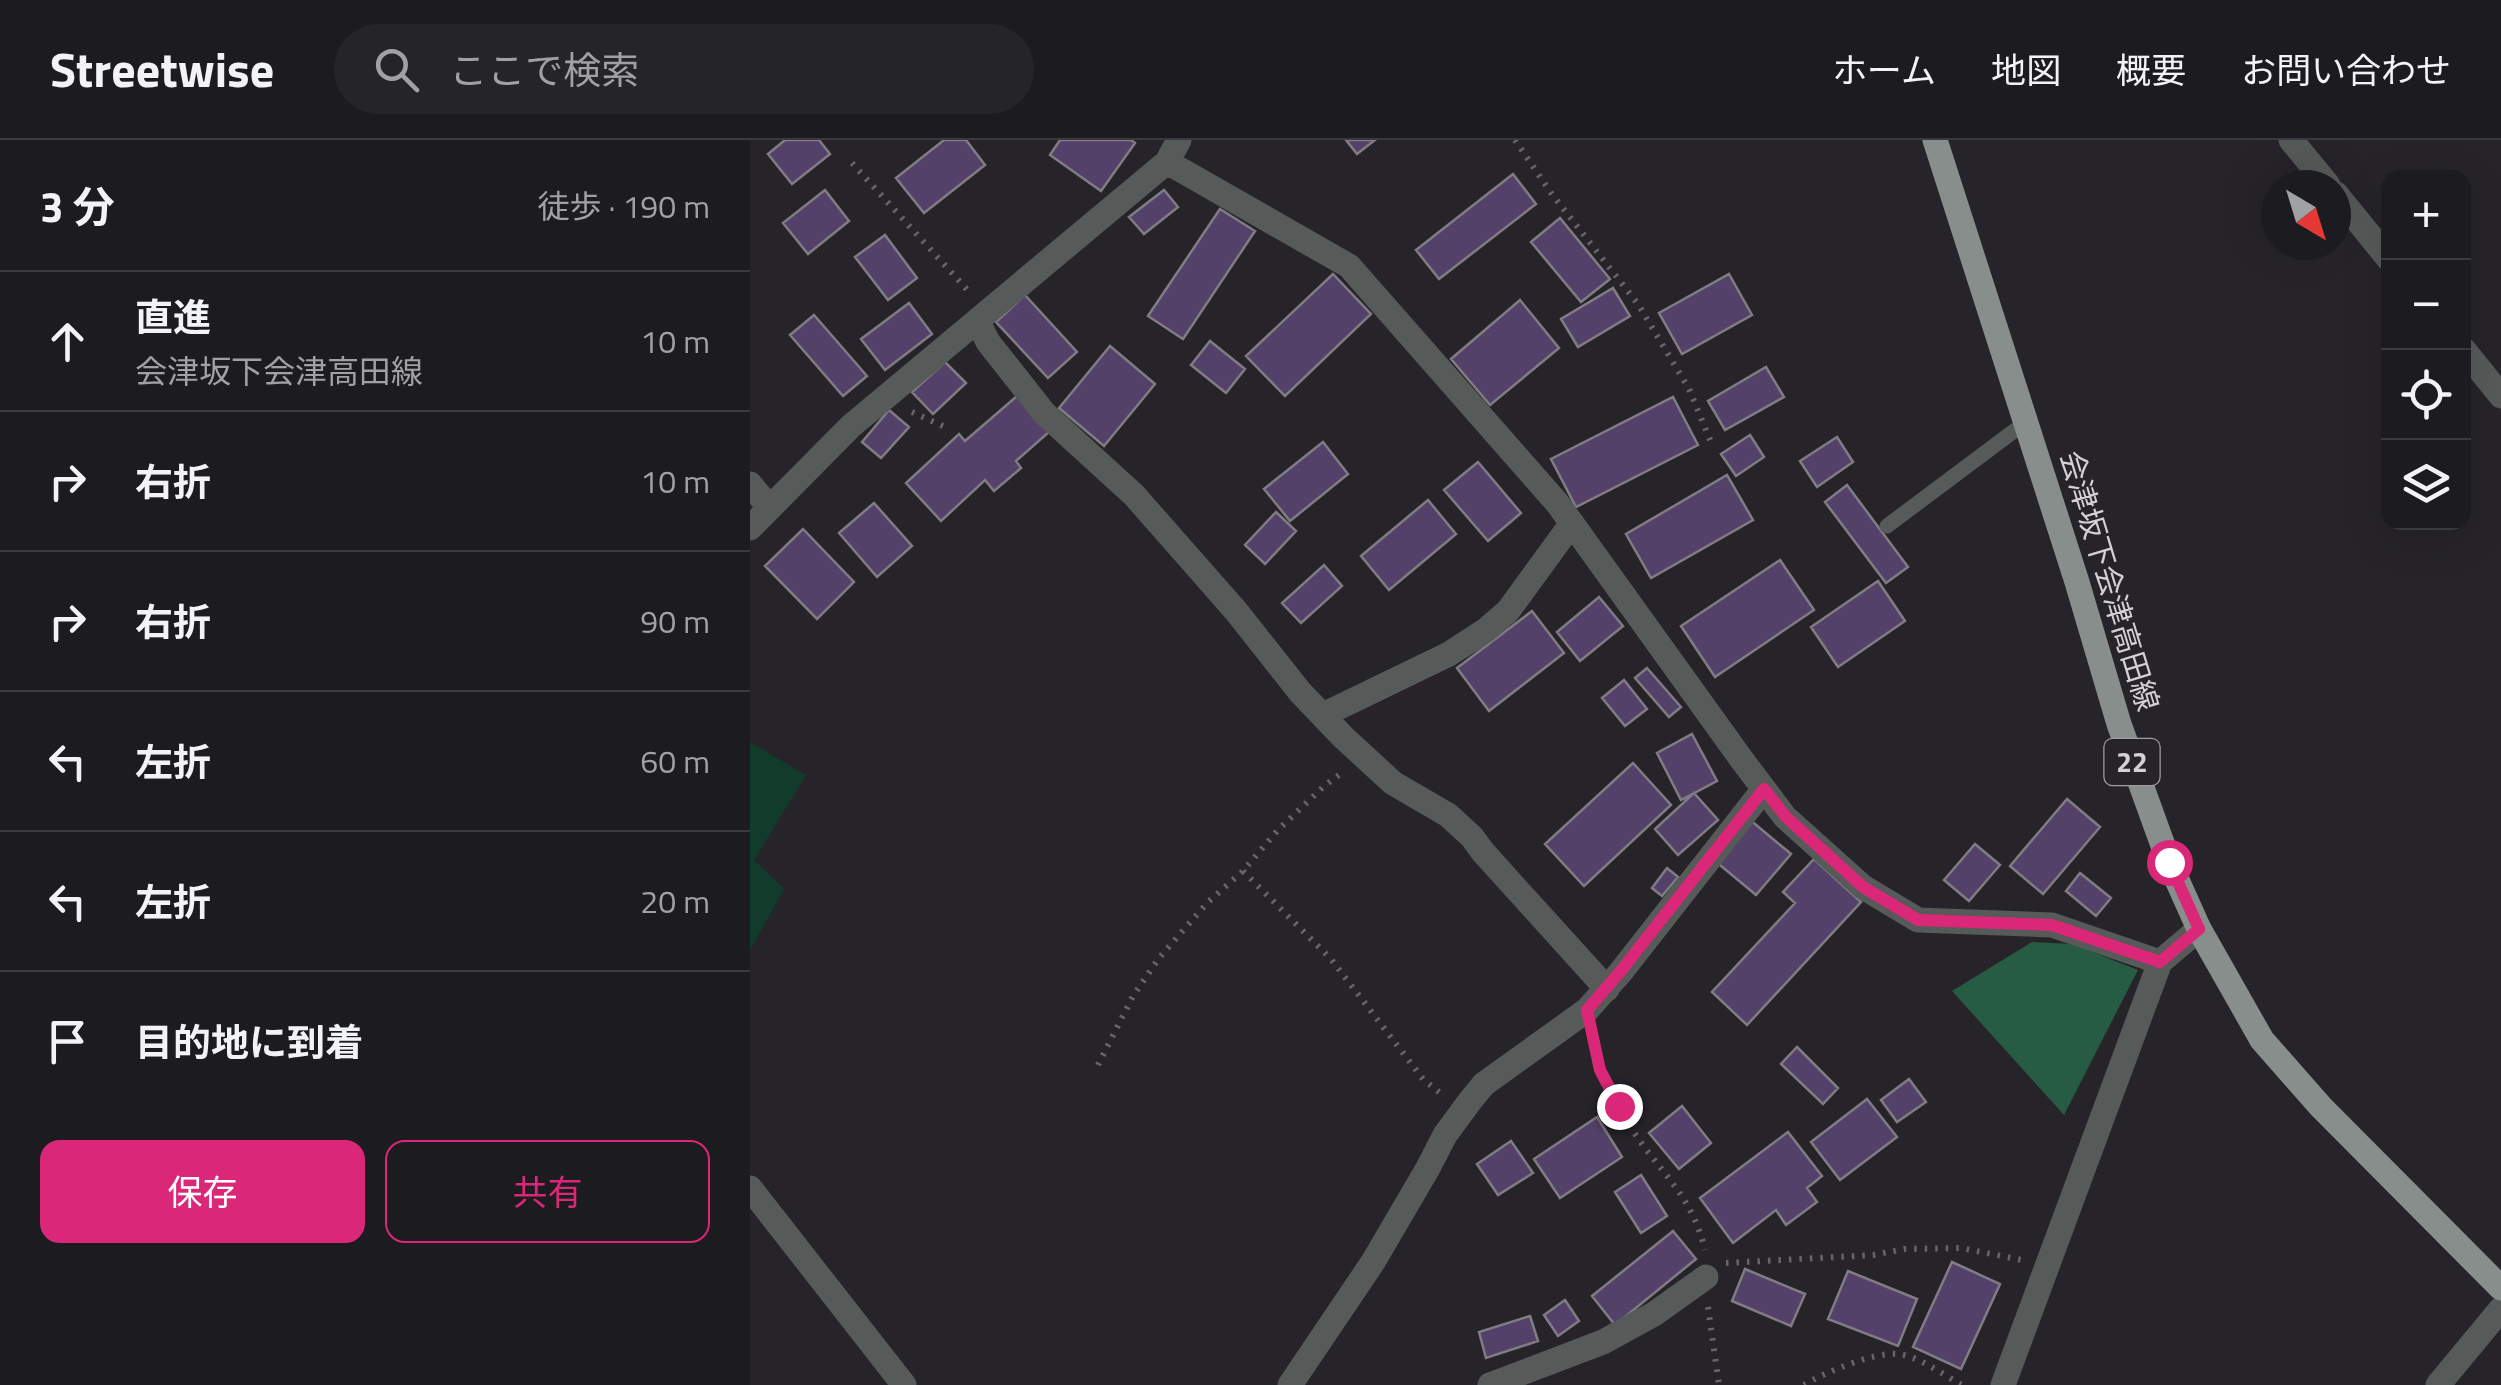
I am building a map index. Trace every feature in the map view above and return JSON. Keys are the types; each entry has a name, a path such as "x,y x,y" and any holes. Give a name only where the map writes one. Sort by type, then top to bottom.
{"main road":[{"name":"会津坂下会津高田線","path":"1935,140 2077,582 2118,724 2169,862 2199,929 2262,1040 2321,1108 2501,1288"}],"street":[{"path":"2292,140 2316,170"},
{"path":"750,528 851,426 1173,151 1349,266 1558,504 1786,817 1863,887 1918,920 2052,925 2160,962"},
{"path":"2351,212 2381,249"},
{"path":"983,317 988,342 1044,413 1134,496 1236,611 1300,692 1393,783 1448,815 1472,837 1607,989"},
{"path":"2471,359 2501,396"},
{"path":"750,484 769,507"},
{"path":"1323,715 1449,654 1486,630 1508,611 1572,522"},
{"path":"1290,1385 1373,1262 1445,1135 1484,1084 1587,1010 1607,989 1764,789"},
{"path":"2003,1385 2160,962 2199,929"},
{"path":"750,1188 904,1385"},
{"path":"1490,1385 1603,1342 1654,1314 1706,1270"},
{"path":"2438,1385 2501,1308"}],"lane":[{"path":"1887,526 2026,422"}],"path":[{"path":"1515,140 1638,304 1689,390 1711,442"},
{"path":"852,162 983,317"},
{"path":"1098,1065 1159,958 1278,830 1323,787 1364,756"},
{"path":"1243,871 1331,960 1423,1079 1440,1093 1470,1102"},
{"path":"1587,1010 1600,1070 1642,1143 1672,1180 1700,1227 1718,1385"},
{"path":"1706,1270 1904,1249 1960,1248 2047,1267"},
{"path":"1804,1385 1855,1363 1894,1353 1910,1357 1962,1385"}],"green space":[{"path":"750,742 806,775 754,860 784,889 750,950"},
{"path":"2032,942 2072,944 2138,970 2064,1115 1952,991"}],"building":[{"path":"785,140 819,140 830,154 792,184 768,154"},
{"path":"944,140 966,140 985,165 924,213 896,178"},
{"path":"1060,140 1135,143 1101,191 1050,155"},
{"path":"1346,140 1375,140 1357,154"},
{"path":"1513,174 1536,204 1439,279 1416,250"},
{"path":"825,190 849,221 808,254 783,223"},
{"path":"1164,190 1178,207 1144,234 1129,217"},
{"path":"1220,209 1255,231 1183,339 1148,316"},
{"path":"1560,218 1610,279 1581,302 1531,242"},
{"path":"885,235 917,278 888,300 855,257"},
{"path":"1333,274 1371,314 1285,396 1246,356"},
{"path":"1729,274 1752,315 1682,354 1659,313"},
{"path":"1613,288 1630,316 1578,347 1561,319"},
{"path":"1025,295 1077,352 1048,378 996,322"},
{"path":"1520,300 1559,348 1490,405 1451,359"},
{"path":"909,303 932,334 885,370 861,339"},
{"path":"814,315 867,376 843,396 790,335"},
{"path":"1210,341 1245,369 1226,393 1191,365"},
{"path":"1110,346 1155,384 1104,446 1059,408"},
{"path":"945,362 966,383 933,414 912,392"},
{"path":"1766,367 1784,397 1725,430 1708,401"},
{"path":"1017,396 1049,432 1016,461 1021,468 994,491 985,480 941,521 906,483 959,434 965,441"},
{"path":"1673,397 1698,445 1576,507 1551,459"},
{"path":"889,410 909,427 881,458 862,442"},
{"path":"1750,435 1764,457 1736,476 1721,454"},
{"path":"1837,437 1853,462 1817,487 1800,461"},
{"path":"1323,442 1348,474 1290,521 1264,489"},
{"path":"1478,462 1521,513 1488,541 1444,490"},
{"path":"1727,475 1753,520 1651,578 1626,534"},
{"path":"1847,485 1908,567 1886,583 1825,502"},
{"path":"1428,500 1456,534 1389,590 1361,556"},
{"path":"874,503 912,546 877,577 839,533"},
{"path":"1276,512 1296,531 1265,564 1245,545"},
{"path":"803,529 854,582 817,619 765,566"},
{"path":"1780,560 1814,610 1715,677 1681,626"},
{"path":"1324,565 1342,586 1301,623 1282,603"},
{"path":"1878,581 1905,621 1838,667 1811,627"},
{"path":"1599,597 1623,626 1580,661 1557,632"},
{"path":"1532,611 1564,653 1489,711 1457,668"},
{"path":"1647,668 1681,707 1669,717 1635,678"},
{"path":"1624,680 1647,709 1625,726 1602,698"},
{"path":"1692,734 1717,781 1681,800 1657,753"},
{"path":"1633,763 1671,805 1584,886 1545,844"},
{"path":"1694,793 1718,820 1678,855 1655,829"},
{"path":"2067,799 2100,827 2043,894 2010,866"},
{"path":"1749,819 1791,854 1756,895 1714,860"},
{"path":"1975,844 2000,865 1969,901 1944,880"},
{"path":"1814,859 1861,902 1747,1025 1712,992 1795,903 1783,892"},
{"path":"1667,868 1678,877 1662,896 1652,888"},
{"path":"2080,873 2111,898 2096,916 2066,891"},
{"path":"1797,1047 1838,1088 1823,1104 1781,1064"},
{"path":"1909,1079 1926,1102 1897,1122 1881,1100"},
{"path":"1867,1099 1897,1137 1840,1180 1811,1142"},
{"path":"1682,1106 1711,1143 1679,1169 1649,1133"},
{"path":"1597,1117 1622,1157 1560,1198 1534,1159"},
{"path":"1788,1132 1822,1176 1807,1188 1817,1202 1786,1225 1776,1210 1733,1243 1700,1198"},
{"path":"1511,1141 1533,1173 1498,1195 1477,1164"},
{"path":"1641,1175 1667,1216 1641,1233 1615,1192"},
{"path":"1673,1231 1696,1259 1615,1325 1592,1296"},
{"path":"1952,1262 2000,1284 1961,1369 1913,1347"},
{"path":"1745,1269 1805,1294 1791,1326 1732,1301"},
{"path":"1848,1271 1917,1299 1898,1346 1828,1319"},
{"path":"1565,1300 1579,1321 1558,1336 1544,1315"},
{"path":"1530,1316 1538,1341 1486,1358 1479,1332"}],"route":[{"path":"1619,1106 1600,1070 1587,1010 1764,789 1786,817 1863,887 1918,920 2052,925 2160,962 2199,929 2169,862"}]}
